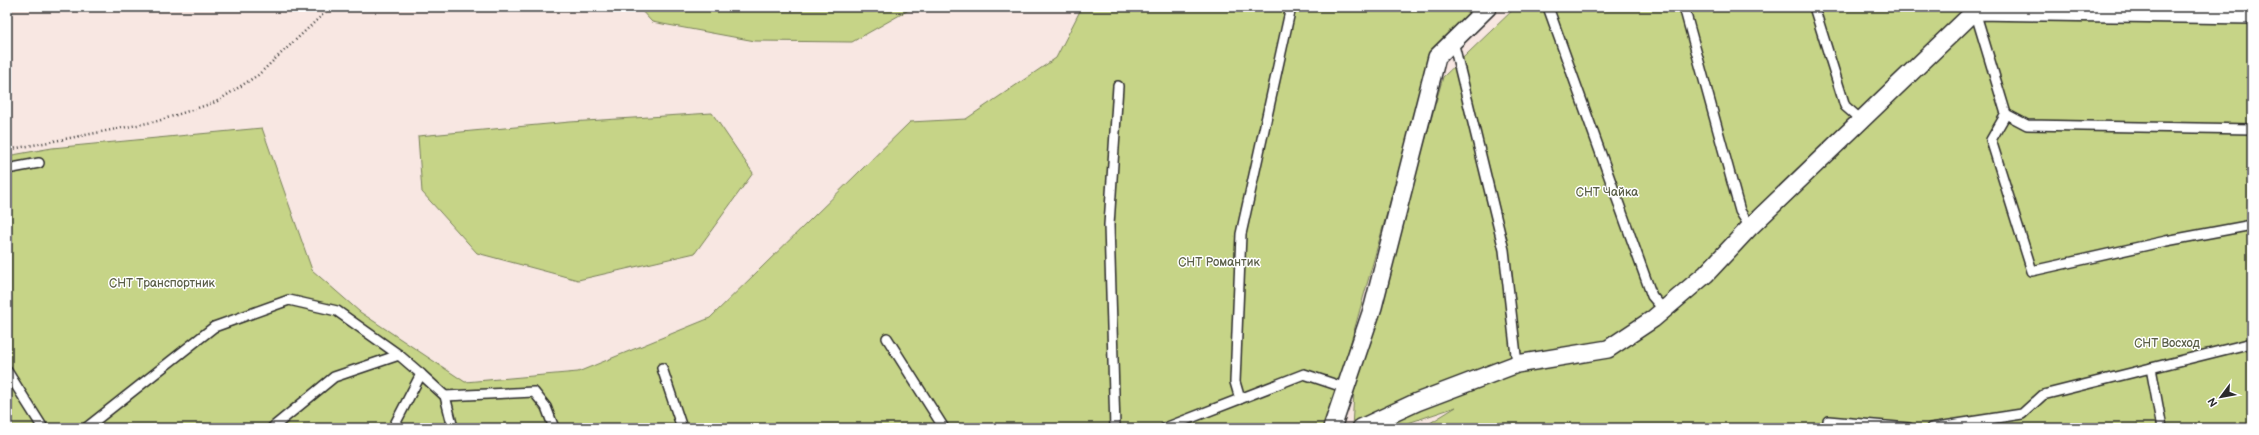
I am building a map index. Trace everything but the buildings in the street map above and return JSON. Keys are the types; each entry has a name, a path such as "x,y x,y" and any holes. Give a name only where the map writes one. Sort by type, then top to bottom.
{"street":[{"path":"1332,428 1373,307 1438,58 1484,8"},
{"path":"1361,428 1417,402 1517,364 1608,349 1664,310 1706,274 1750,227 1974,9 2252,15"}],"lane":[{"path":"1240,399 1235,382 1241,234 1291,7"},
{"path":"1548,7 1652,296 1664,310"},
{"path":"1684,7 1740,211 1750,227"},
{"path":"1814,7 1845,106 1861,120"},
{"path":"1974,9 2006,114 2027,125 2252,129"},
{"path":"1453,41 1504,250 1517,364"},
{"path":"1115,428 1109,225 1118,86"},
{"path":"2006,114 1991,140 2032,271 2166,241 2252,225"},
{"path":"7,169 40,163"},
{"path":"86,428 214,327 289,300 337,311 399,355 445,396 453,428"},
{"path":"887,338 944,428"},
{"path":"1931,428 2022,414 2043,395 2252,343"},
{"path":"272,428 334,377 399,355"},
{"path":"662,368 682,428"},
{"path":"2151,368 2162,428"},
{"path":"7,371 42,428"},
{"path":"392,428 421,374"},
{"path":"1165,428 1304,374 1346,388"},
{"path":"445,396 534,392 546,407 554,428"},
{"path":"1828,421 1909,428"}],"path":[{"path":"7,150 158,121 216,102 258,74 331,7"}],"green space":[{"path":"638,7 914,7 852,42 755,41 652,22"},
{"path":"1082,7 1477,7 1432,51 1335,399 1323,428 7,428 7,156 52,148 262,128 312,270 360,312 465,382 578,372 710,318 910,122 966,119 1056,58"},
{"name":"СНТ Чайка","path":"1516,7 2252,7 2252,428 1422,428 1456,407 1393,428 1352,428 1354,392 1443,77"},
{"path":"712,113 753,173 695,253 578,280 477,253 422,192 418,136 570,122"}],"park label":[{"name":"СНТ Романтик","path":"1219,262"},
{"name":"СНТ Транспортник","path":"162,283"},
{"name":"СНТ Восход","path":"2167,343"}]}
